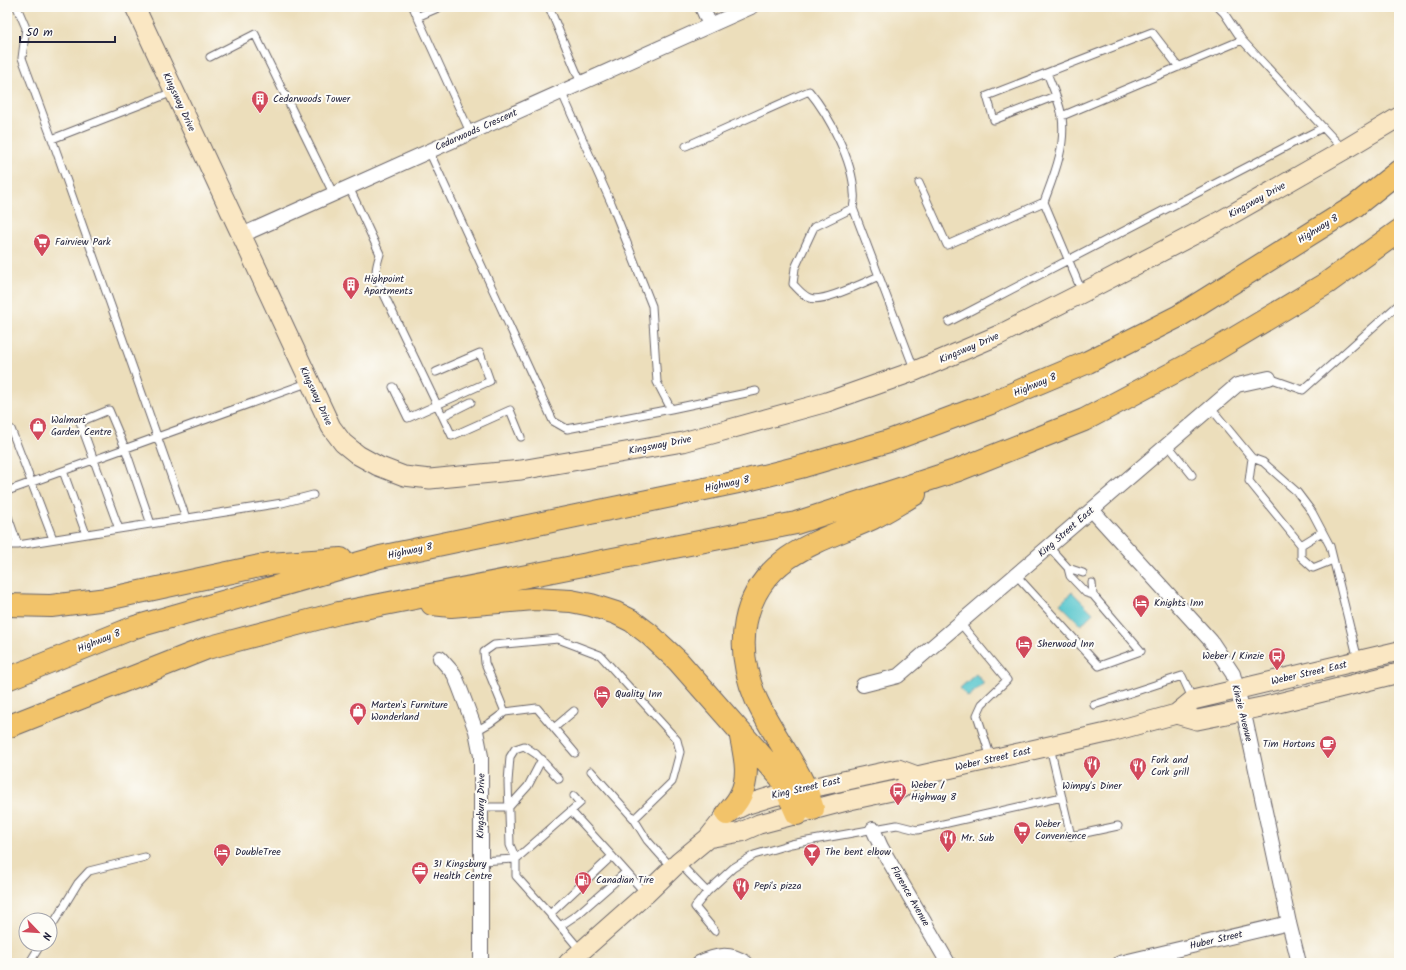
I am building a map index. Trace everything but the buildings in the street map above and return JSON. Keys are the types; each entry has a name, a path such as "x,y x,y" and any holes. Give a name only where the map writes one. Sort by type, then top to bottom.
{"highway":[{"name":"Highway 8","path":"7,679 135,627 380,557 743,481 804,466 889,441 991,403 1088,362 1179,316 1355,206 1399,171"},
{"path":"7,727 207,648 339,613 796,523 958,470 1084,420 1204,356 1327,283 1399,232"},
{"path":"805,812 776,737 756,699 746,670 743,647 744,624 752,602 774,569 788,558 805,548 874,517 958,470"},
{"path":"7,605 51,606 107,599 268,564 380,557"},
{"path":"401,601 451,606 534,599 571,601 591,605 616,613 632,621 678,661 780,778 796,790"},
{"path":"727,814 740,796 745,782 746,764 739,731"}],"street":[{"name":"Kingsway Drive","path":"135,7 331,427 343,442 358,455 378,466 404,476 430,480 521,470 683,442 827,402 915,371 999,335 1220,221 1399,117"},
{"path":"702,7 710,25"},
{"name":"Cedarwoods Crescent","path":"242,235 751,7"},
{"name":"King Street East","path":"863,685 898,676 1237,385 1269,378"},
{"name":"Kinzie Avenue","path":"1092,510 1211,641 1233,674 1288,923 1299,963"},
{"name":"Weber Street East","path":"805,812 901,789 917,776 1050,746 1176,714 1193,700 1399,651"},
{"name":"Kingsbury Drive","path":"440,658 454,674 476,731 481,756 481,963"},
{"path":"1176,714 1197,720 1334,690 1399,673"},
{"name":"King Street East","path":"575,957 646,894 676,865 708,838 727,814 759,800 796,790 898,769 917,776"},
{"name":"King Street East","path":"708,838 741,832 759,824 805,812"},
{"name":"Florence Avenue","path":"873,829 881,847 948,963"},
{"name":"Huber Street","path":"1120,963 1288,923"},
{"path":"699,963 715,956 729,956 746,963"}],"lane":[{"path":"17,7 26,28 22,58 186,518"},
{"path":"413,7 470,132"},
{"path":"418,17 440,7"},
{"path":"549,7 581,82"},
{"path":"1218,7 1224,13 1242,40 1344,150"},
{"path":"1055,96 994,120 987,96 1152,32 1179,67"},
{"path":"210,57 255,34 333,193"},
{"path":"1062,116 1242,40"},
{"path":"1047,73 1062,116 1062,138 1057,167 1044,202 1082,293"},
{"path":"561,91 612,205 652,306 657,382 672,409"},
{"path":"686,146 809,91 828,117 850,166 854,192 853,208 915,371"},
{"path":"52,139 175,92"},
{"path":"949,322 1322,128"},
{"path":"429,151 553,421 566,429 756,391"},
{"path":"919,183 947,245 1044,202"},
{"path":"349,187 380,254 376,267 376,277 379,285 452,436 510,410 521,437"},
{"path":"853,208 814,227 795,268 793,284 799,291 810,298 823,299 879,276"},
{"path":"1269,378 1303,390 1399,304"},
{"path":"393,387 408,418 490,381 480,353 436,372"},
{"path":"7,490 310,382"},
{"path":"443,416 471,402"},
{"path":"1210,407 1252,458 1263,462 1297,492 1312,512 1330,546 1358,661"},
{"path":"119,529 80,422 109,410 125,448 151,524"},
{"path":"11,429 53,539"},
{"path":"1167,444 1192,475"},
{"path":"1252,458 1249,481 1301,545 1301,557 1313,568 1333,560"},
{"path":"63,471 86,534"},
{"path":"7,545 18,545 282,503 313,495"},
{"path":"7,514 18,545"},
{"path":"1301,545 1322,532"},
{"path":"1048,547 1068,568 1083,573"},
{"path":"1016,575 1099,666 1141,651 1093,595 1086,593 1070,576 1068,568"},
{"path":"1092,583 1093,595"},
{"path":"960,623 1007,680 982,704 977,715 991,760"},
{"path":"505,712 485,662 484,652 494,645 558,639 600,655 677,740 680,752 672,782 634,819"},
{"path":"1094,705 1182,676 1193,700"},
{"path":"476,731 505,712 537,708 575,753"},
{"path":"554,728 574,711"},
{"path":"559,779 536,754 524,746 515,749 510,757 508,782 508,820 510,845 516,859 516,876 560,926 575,957"},
{"path":"1050,746 1072,836 1118,826"},
{"path":"481,807 509,807 528,786 542,759"},
{"path":"591,772 634,819 647,840 707,892"},
{"path":"480,860 516,859 580,803 574,796"},
{"path":"715,931 695,907 707,892 733,868 754,855 792,844 897,825 917,830 1062,797"},
{"path":"571,811 646,894"},
{"path":"550,914 589,880 612,856"},
{"path":"58,916 78,883 89,871 145,857"},
{"path":"560,926 599,892 626,872"},
{"path":"30,962 36,952"}],"water":[{"path":"1072,592 1093,613 1081,625 1060,604"},
{"path":"976,674 984,683 968,697 960,688"}],"place":[{"name":"Cedarwoods Tower","path":"260,114"},
{"name":"Fairview Park","path":"42,257"},
{"name":"Highpoint Apartments","path":"351,300"},
{"name":"Walmart Garden Centre","path":"38,441"},
{"name":"Knights Inn","path":"1141,618"},
{"name":"Sherwood Inn","path":"1024,659"},
{"name":"Weber / Kinzie","path":"1277,671"},
{"name":"Quality Inn","path":"602,709"},
{"name":"Marten's Furniture Wonderland","path":"358,726"},
{"name":"Tim Hortons","path":"1328,759"},
{"name":"Wimpy's Diner","path":"1092,779"},
{"name":"Fork and Cork grill","path":"1138,781"},
{"name":"Weber / Highway 8","path":"898,806"},
{"name":"Weber Convenience","path":"1022,845"},
{"name":"Mr. Sub","path":"948,853"},
{"name":"DoubleTree","path":"222,867"},
{"name":"The bent elbow","path":"812,867"},
{"name":"31 Kingsbury Health Centre","path":"420,885"},
{"name":"Canadian Tire","path":"583,895"},
{"name":"Pepi's pizza","path":"741,901"}]}
